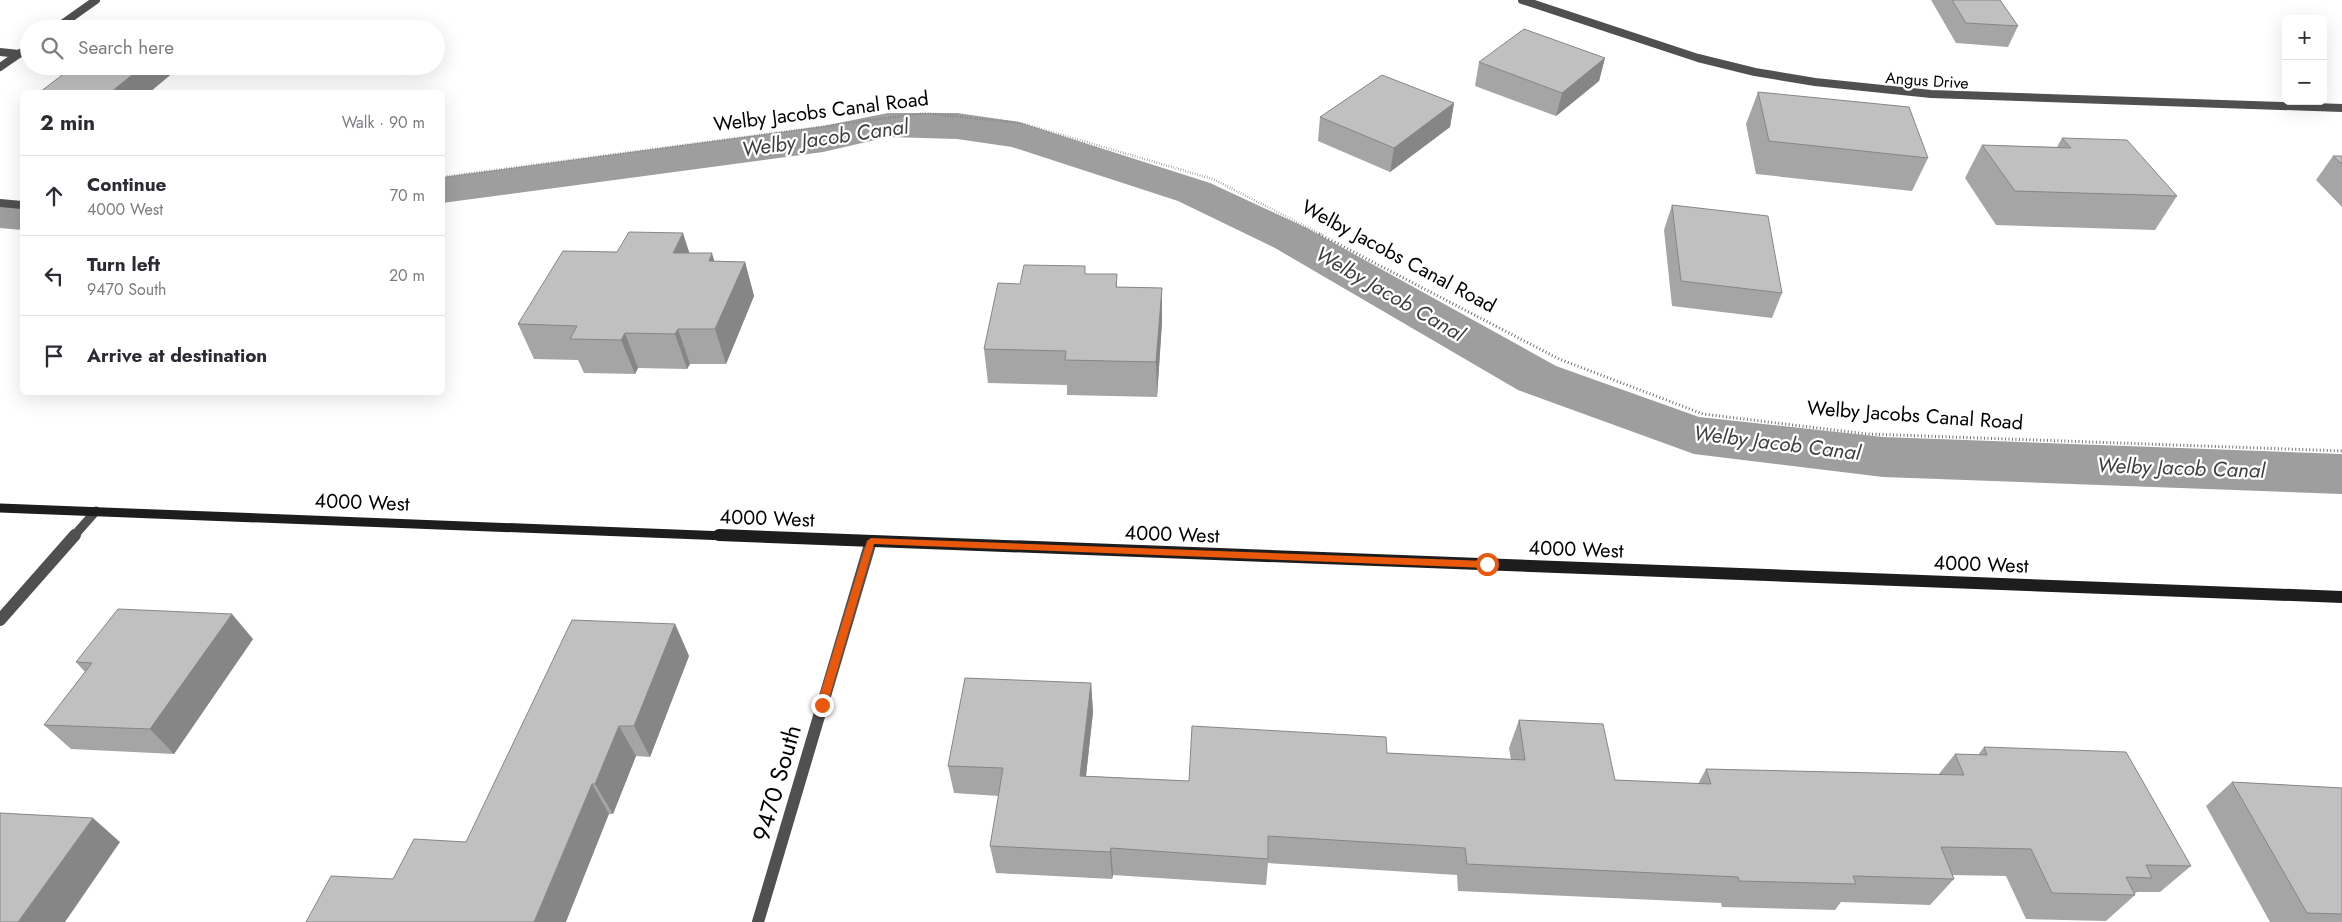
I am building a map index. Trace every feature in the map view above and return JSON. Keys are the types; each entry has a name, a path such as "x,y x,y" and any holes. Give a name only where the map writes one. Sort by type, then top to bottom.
{"main road":[{"name":"4000 West","path":"0,508 2342,597"}],"street":[{"path":"68,20 96,0"},
{"name":"Angus Drive","path":"1522,0 1698,58 1755,72 1834,85 1874,90 1977,97 2342,108"},
{"path":"0,52 19,54"},
{"path":"0,67 19,54"},
{"path":"0,203 20,204"},
{"path":"0,620 96,511"},
{"name":"9470 South","path":"758,922 871,541"}],"path":[{"name":"Welby Jacobs Canal Road","path":"445,178 925,113 1021,123 1213,179 1559,359 1703,414 1867,434 2342,451"}],"building":[{"path":"1952,0 2000,0 2018,26 1966,23"},
{"path":"1524,29 1605,58 1562,93 1479,62"},
{"path":"62,75 132,75 113,90 43,90"},
{"path":"1382,75 1454,103 1394,148 1320,117"},
{"path":"1758,92 1909,107 1928,158 1769,141"},
{"path":"2062,138 2127,140 2177,196 2015,191 1982,145 2071,148"},
{"path":"2333,156 2342,156 2342,164"},
{"path":"1672,205 1768,216 1782,293 1681,281"},
{"path":"629,232 683,233 673,253 712,253 709,261 745,262 715,329 678,329 675,334 625,333 621,340 570,339 577,326 518,324 563,251 617,252"},
{"path":"1024,265 1085,266 1085,274 1117,274 1116,287 1162,288 1156,362 1065,360 1066,351 984,349 998,283 1020,284"},
{"path":"118,609 232,614 150,729 44,725 92,663 76,662"},
{"path":"572,620 675,624 634,726 619,726 595,784 592,784 534,922 306,922 331,876 393,879 414,839 466,842"},
{"path":"965,678 1091,683 1080,776 1189,781 1192,726 1386,737 1387,753 1525,760 1519,720 1603,724 1615,780 1711,784 1706,769 1964,775 1955,754 1987,755 1984,747 2126,752 2191,866 2146,865 2152,878 2126,877 2135,895 2052,893 2031,849 1941,847 1954,879 1853,876 1856,884 1739,881 1738,877 1467,864 1465,848 1268,836 1268,859 1111,848 1110,852 990,846 1003,768 948,766"},
{"path":"2232,782 2342,788 2342,914 2307,913"},
{"path":"0,813 93,818 18,922 0,922"}],"waterway":[{"name":"Welby Jacob Canal","path":"445,190 823,139 888,125 957,126 1019,135 1194,192 1291,238 1537,378 1694,435 1883,457 2342,474"},
{"name":"Welby Jacob Canal","path":"0,214 20,216"}],"route":[{"path":"822,705 871,541 1487,564"}]}
